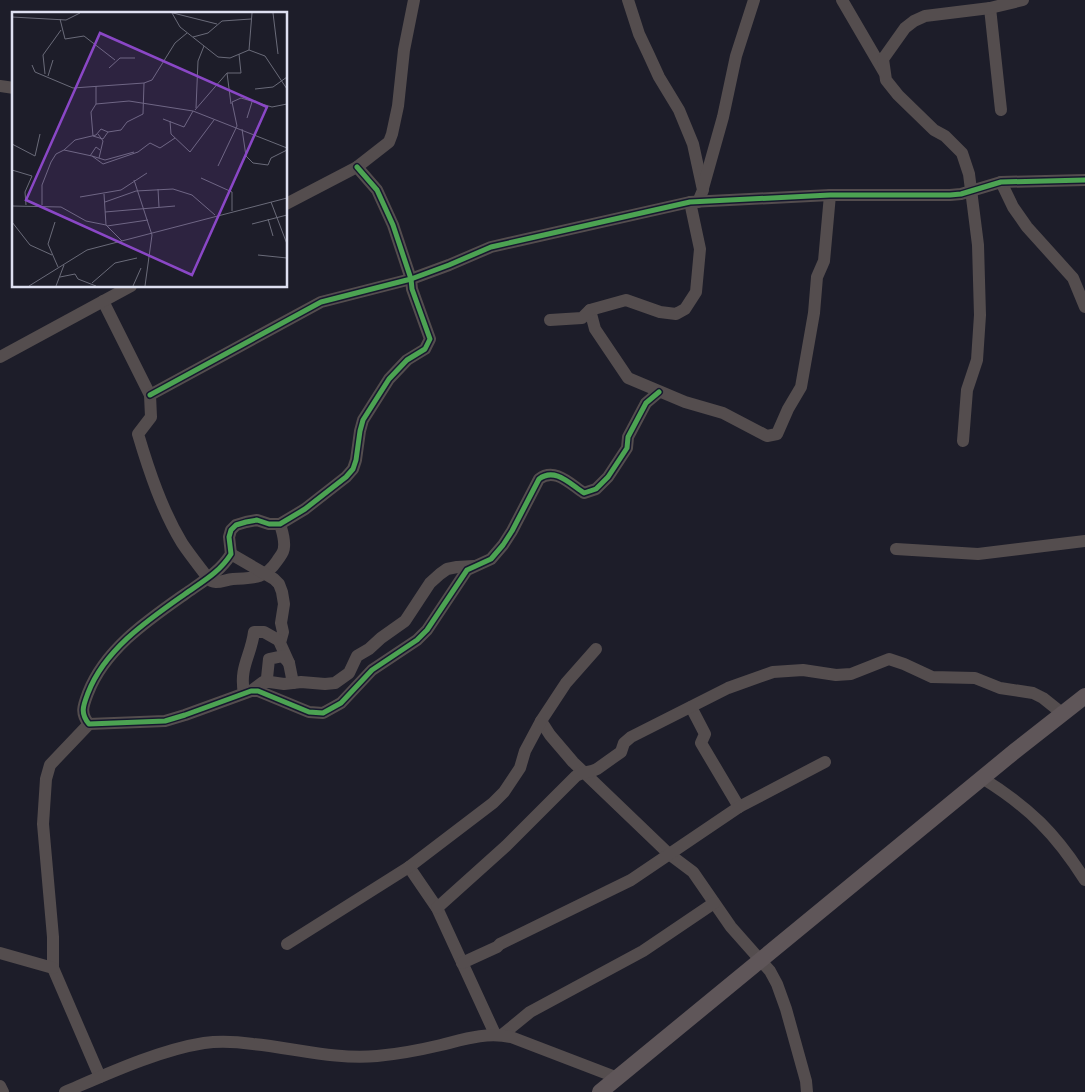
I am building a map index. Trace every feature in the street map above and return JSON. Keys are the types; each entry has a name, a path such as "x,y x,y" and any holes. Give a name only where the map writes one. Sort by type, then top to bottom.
{"main road":[{"path":"600,1092 982,778 1085,696"}],"street":[{"path":"288,203 357,167 388,142 392,134 398,106 404,50 414,0"},
{"path":"550,320 582,318 590,310 626,300 660,312 676,314 685,309 696,292 700,249 693,144 679,110 659,77 639,34 628,0"},
{"path":"697,198 723,117 736,56 754,0"},
{"path":"842,0 884,72"},
{"path":"963,441 967,390 977,360 980,315 978,245 969,174 962,153 944,136 934,130 898,95 886,80 884,60 900,34 914,21 925,16 990,8 1023,0"},
{"path":"990,8 1002,110"},
{"path":"89,724 83,717 82,709 100,669 123,642 153,617 219,569 231,554 229,537 231,530 236,525 257,520 269,524 280,524 316,502 336,485 352,469 356,460 363,420 390,378 407,360 425,349 430,339 412,289 411,279 393,225 377,190 357,167"},
{"path":"150,395 321,302 411,279 491,247 697,198 950,195 1001,182 1085,180"},
{"path":"1001,182 1012,207 1072,278 1085,307"},
{"path":"590,310 595,329 628,378 685,402 723,413 767,436 777,434 788,408 801,387 814,314 817,277 824,261 830,195"},
{"path":"0,357 127,288"},
{"path":"103,301 150,395 150,417 138,434 144,454 173,526 183,544 208,578 217,583 265,574 274,566 284,550 284,539 280,524"},
{"path":"248,692 265,680 269,659 283,656 291,674 306,682 329,684 342,679 349,672 357,656 405,621 430,583 440,574 457,567 482,564 491,558 503,545 538,479 549,474 556,475 584,493 602,484 627,448 628,437 646,403 658,392"},
{"path":"896,550 978,554 1085,541"},
{"path":"231,554 274,579 279,584 284,604 281,623 283,632 280,641 291,674"},
{"path":"100,1077 53,968 53,937 43,824 46,779 50,765 89,724 165,721 248,692 258,691 309,712 323,713 334,708 372,670 416,640 427,630 467,570 474,566"},
{"path":"248,692 242,674 250,652 254,632 264,632 280,641"},
{"path":"287,944 409,866 480,814 504,792 520,768 525,751 541,721 566,683 596,649"},
{"path":"437,908 512,840 576,776 583,771 593,772 597,770 621,752 624,743 631,737 728,688 774,672 803,670 836,675 851,674 889,659 932,677 975,678 1000,688 1033,693 1043,698 1063,714"},
{"path":"265,680 284,684 291,674"},
{"path":"691,707 705,734 701,743 739,807"},
{"path":"541,721 562,750 583,771 669,854 693,872 744,943 770,971 786,1009 806,1081 807,1092"},
{"path":"462,963 631,880 739,807 825,762"},
{"path":"982,778 1004,792 1042,824 1067,852 1085,880"},
{"path":"409,866 437,908 498,1034"},
{"path":"498,1034 530,1012 643,951 714,903"},
{"path":"0,953 53,968"},
{"path":"64,1092 178,1049 205,1043 254,1044 331,1055 375,1057 412,1052 473,1036 498,1034 511,1036 618,1078"},
{"path":"0,1086 3,1092"}],"cycle path":[{"path":"357,167 377,190 393,225 411,279 412,289 430,339 425,349 407,360 389,379 363,420 356,460 353,469 346,477 305,509 280,524 269,524 257,520 236,525 231,530 229,537 231,554 222,566 143,625 116,649 96,677 86,698 83,713 89,724 165,721 251,691 258,691 309,712 323,713 341,703 372,670 417,640 427,630 467,570 491,559 512,531 539,479 545,476 557,476 568,481 584,493 596,489 608,477 627,448 628,437 646,403 659,392"},
{"path":"150,395 321,302 411,279 491,247 690,202 830,195 950,195 961,194 1001,182 1085,180"}]}
